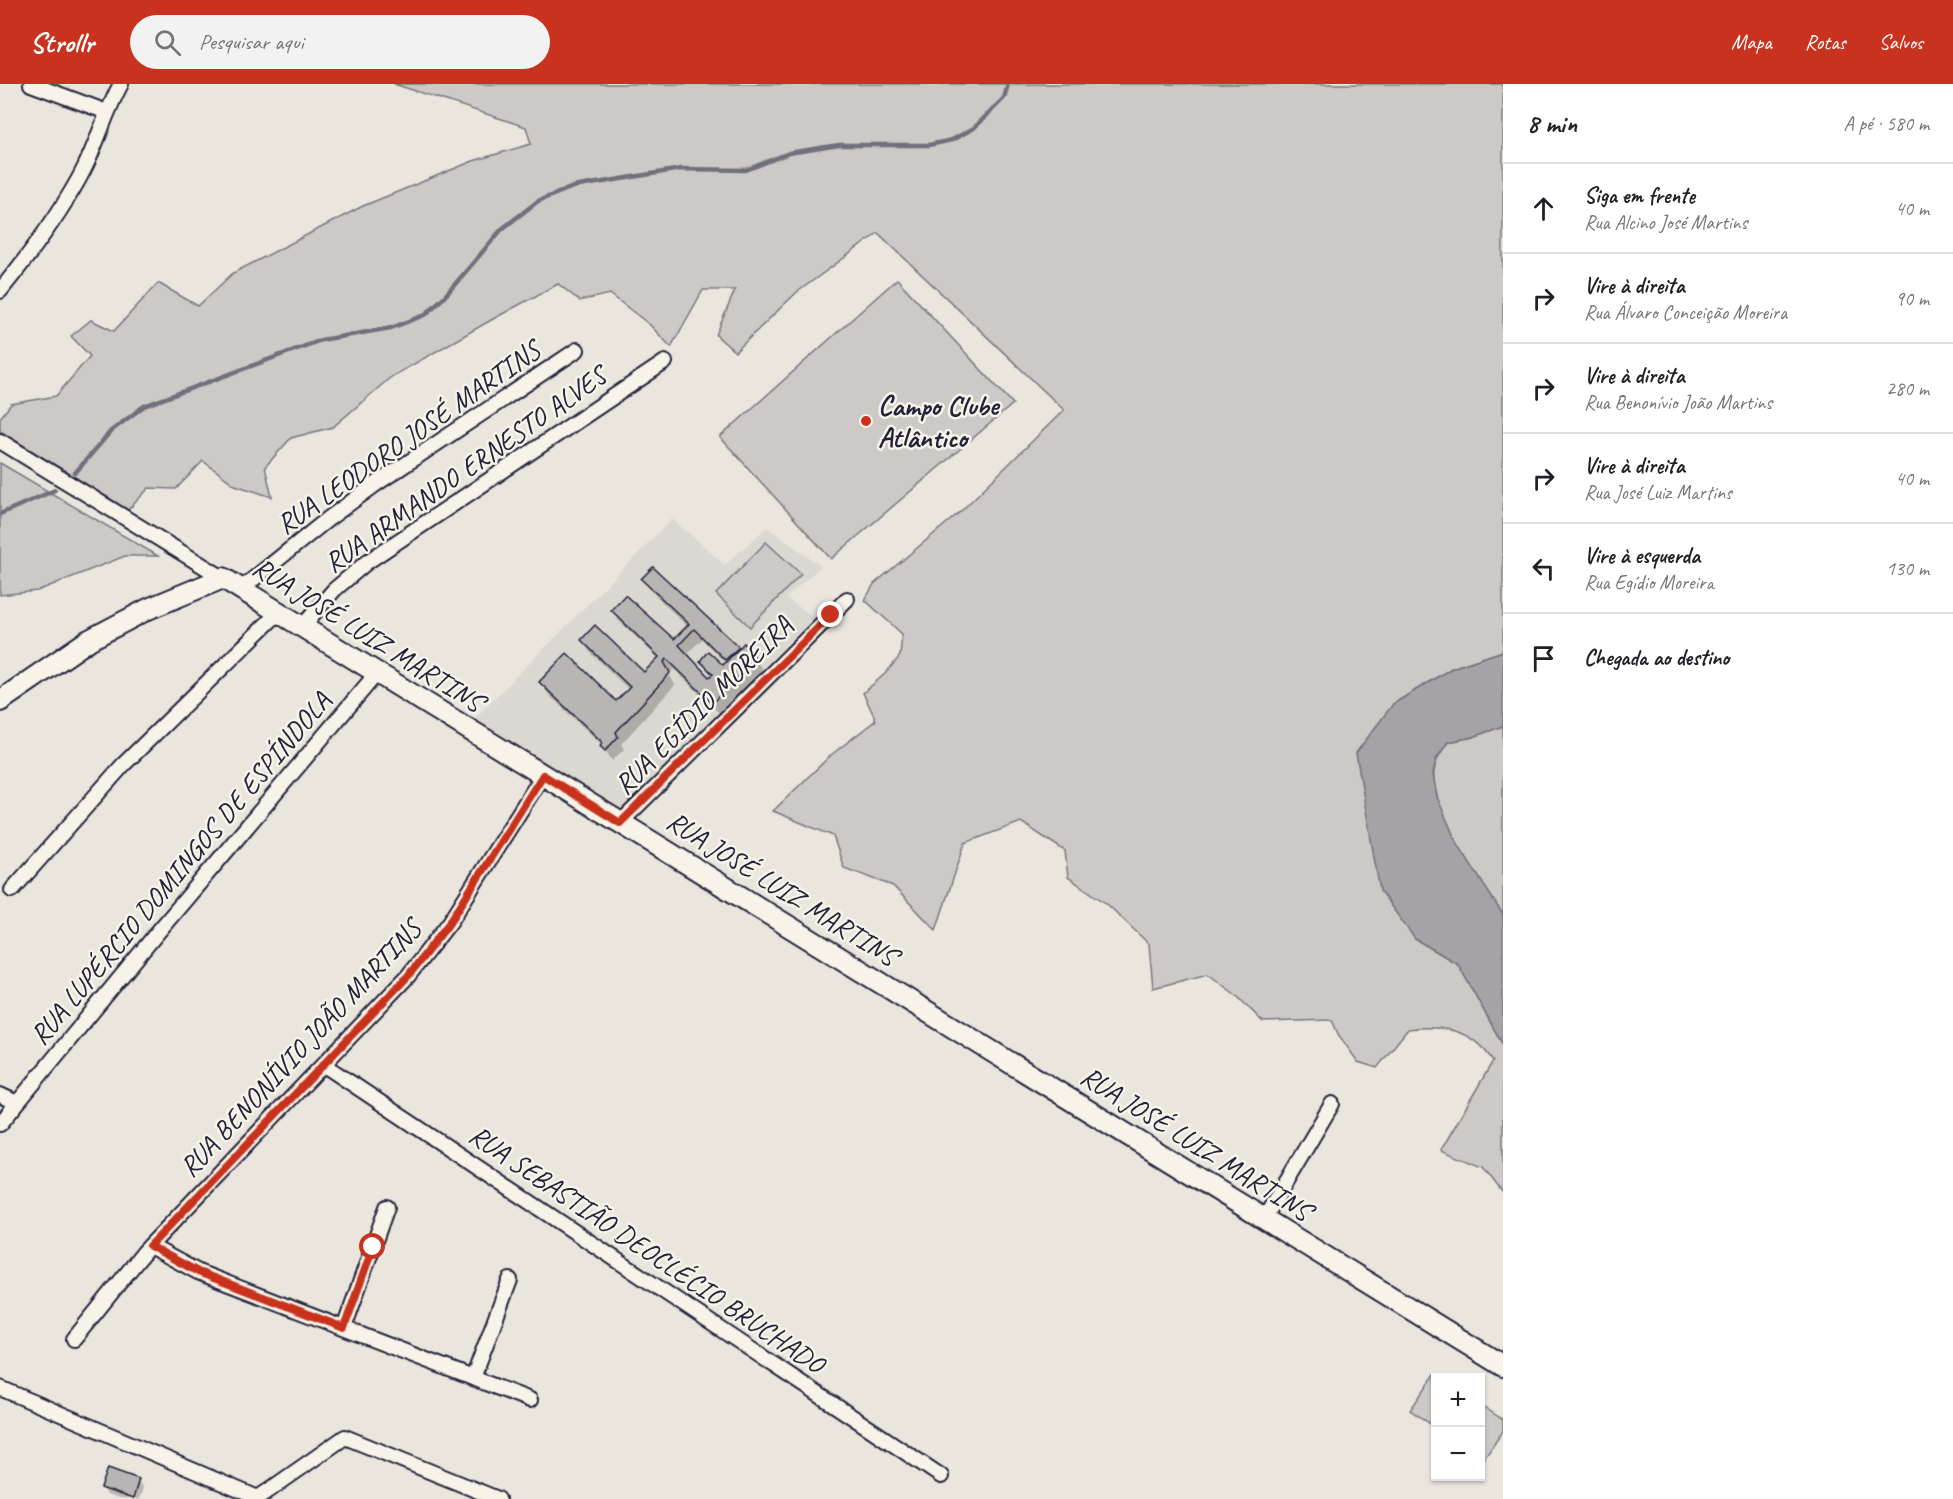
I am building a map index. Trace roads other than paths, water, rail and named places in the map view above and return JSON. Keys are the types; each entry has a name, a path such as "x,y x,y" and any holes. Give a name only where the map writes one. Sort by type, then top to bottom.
{"main road":[{"name":"RUA JOSÉ LUIZ MARTINS","path":"223,578 1503,1366"},
{"path":"0,700 89,640 148,609 223,578"}],"street":[{"path":"31,84 107,112"},
{"path":"0,291 30,252 69,194 94,146 121,84"},
{"name":"RUA LEODORO JOSÉ MARTINS","path":"241,589 328,519 376,484 578,350"},
{"name":"RUA ARMANDO ERNESTO ALVES","path":"302,627 334,590 367,562 665,362"},
{"name":"RUA JOSÉ LUIZ MARTINS","path":"0,441 223,578"},
{"name":"RUA EGÍDIO MOREIRA","path":"620,823 847,599"},
{"path":"12,890 123,765 279,612"},
{"name":"RUA LUPÉRCIO DOMINGOS DE ESPÍNDOLA","path":"0,1124 377,673"},
{"name":"RUA BENONÍVIO JOÃO MARTINS","path":"74,1339 150,1246 408,976 450,922 543,775"},
{"name":"RUA SEBASTIÃO DEOCLÉCIO BRUCHADO","path":"324,1065 941,1476"},
{"path":"0,1095 17,1103"},
{"path":"1264,1219 1332,1104"},
{"path":"344,1328 387,1207"},
{"path":"150,1246 198,1272 530,1400"},
{"path":"473,1378 510,1280"},
{"path":"0,1388 259,1498 345,1437 498,1499"}],"waterway":[{"path":"75,473 111,431 144,406 321,340 391,328 425,315 444,297 502,229 538,201 573,187 681,169 746,170 789,153 839,145 929,145 952,140 974,128 1004,98 1008,84"},
{"path":"0,514 55,490"}],"place":[{"name":"Campo Clube Atlântico","path":"866,421"}]}
